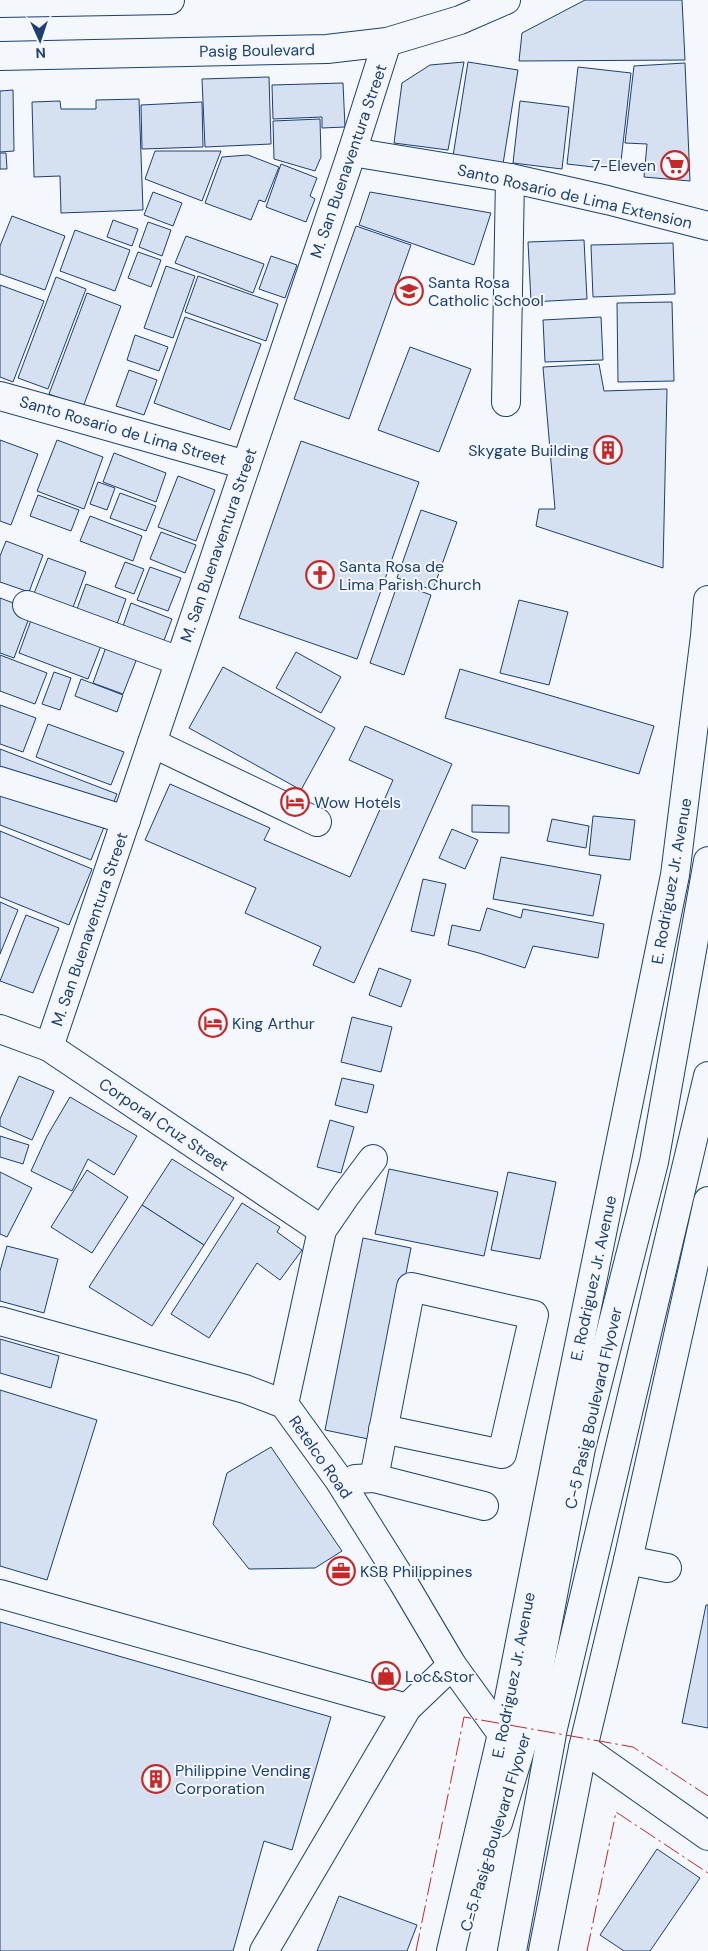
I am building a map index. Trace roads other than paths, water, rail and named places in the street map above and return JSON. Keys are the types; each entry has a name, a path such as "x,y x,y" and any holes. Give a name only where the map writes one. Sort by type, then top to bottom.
{"main road":[{"path":"0,3 170,0"},
{"name":"Pasig Boulevard","path":"0,56 327,49 388,42 460,20 506,0"},
{"name":"M. San Buenaventura Street","path":"49,1047 114,860 179,661 388,42"},
{"name":"Santo Rosario de Lima Extension","path":"352,152 510,178 708,226"},
{"path":"506,402 510,178"},
{"name":"Santo Rosario de Lima Street","path":"0,396 246,464"},
{"name":"E. Rodriguez Jr. Avenue","path":"451,1951 502,1734 675,875 706,636 708,600"},
{"path":"27,605 179,661"},
{"path":"152,743 317,822"},
{"path":"0,781 126,820"},
{"name":"C-5 Pasig Boulevard Flyover","path":"512,1951 541,1725 581,1448 654,1162 708,860"},
{"name":"Corporal Cruz Street","path":"0,1030 49,1047 322,1230"},
{"name":"C-5 Pasig Boulevard Flyover","path":"459,1951 541,1725 708,1076"},
{"name":"Retelco Road","path":"374,1159 322,1230 284,1404 339,1480 452,1665 502,1734"},
{"path":"543,1951 583,1748 628,1560 708,1201"},
{"path":"374,1478 383,1429 411,1287 534,1315 502,1454 383,1429"},
{"path":"0,1321 245,1389 284,1404"},
{"path":"339,1480 374,1478 484,1506"},
{"path":"628,1560 667,1568"},
{"path":"0,1594 407,1708"},
{"path":"264,1951 407,1708 452,1665"},
{"path":"583,1748 708,1836"}],"place":[{"name":"7-Eleven","path":"675,165"},
{"name":"Santa Rosa Catholic School","path":"409,291"},
{"name":"Skygate Building","path":"608,450"},
{"name":"Santa Rosa de Lima Parish Church","path":"320,575"},
{"name":"Wow Hotels","path":"295,802"},
{"name":"King Arthur","path":"213,1023"},
{"name":"KSB Philippines","path":"341,1571"},
{"name":"Loc&Stor","path":"386,1676"},
{"name":"Philippine Vending Corporation","path":"156,1779"}]}
